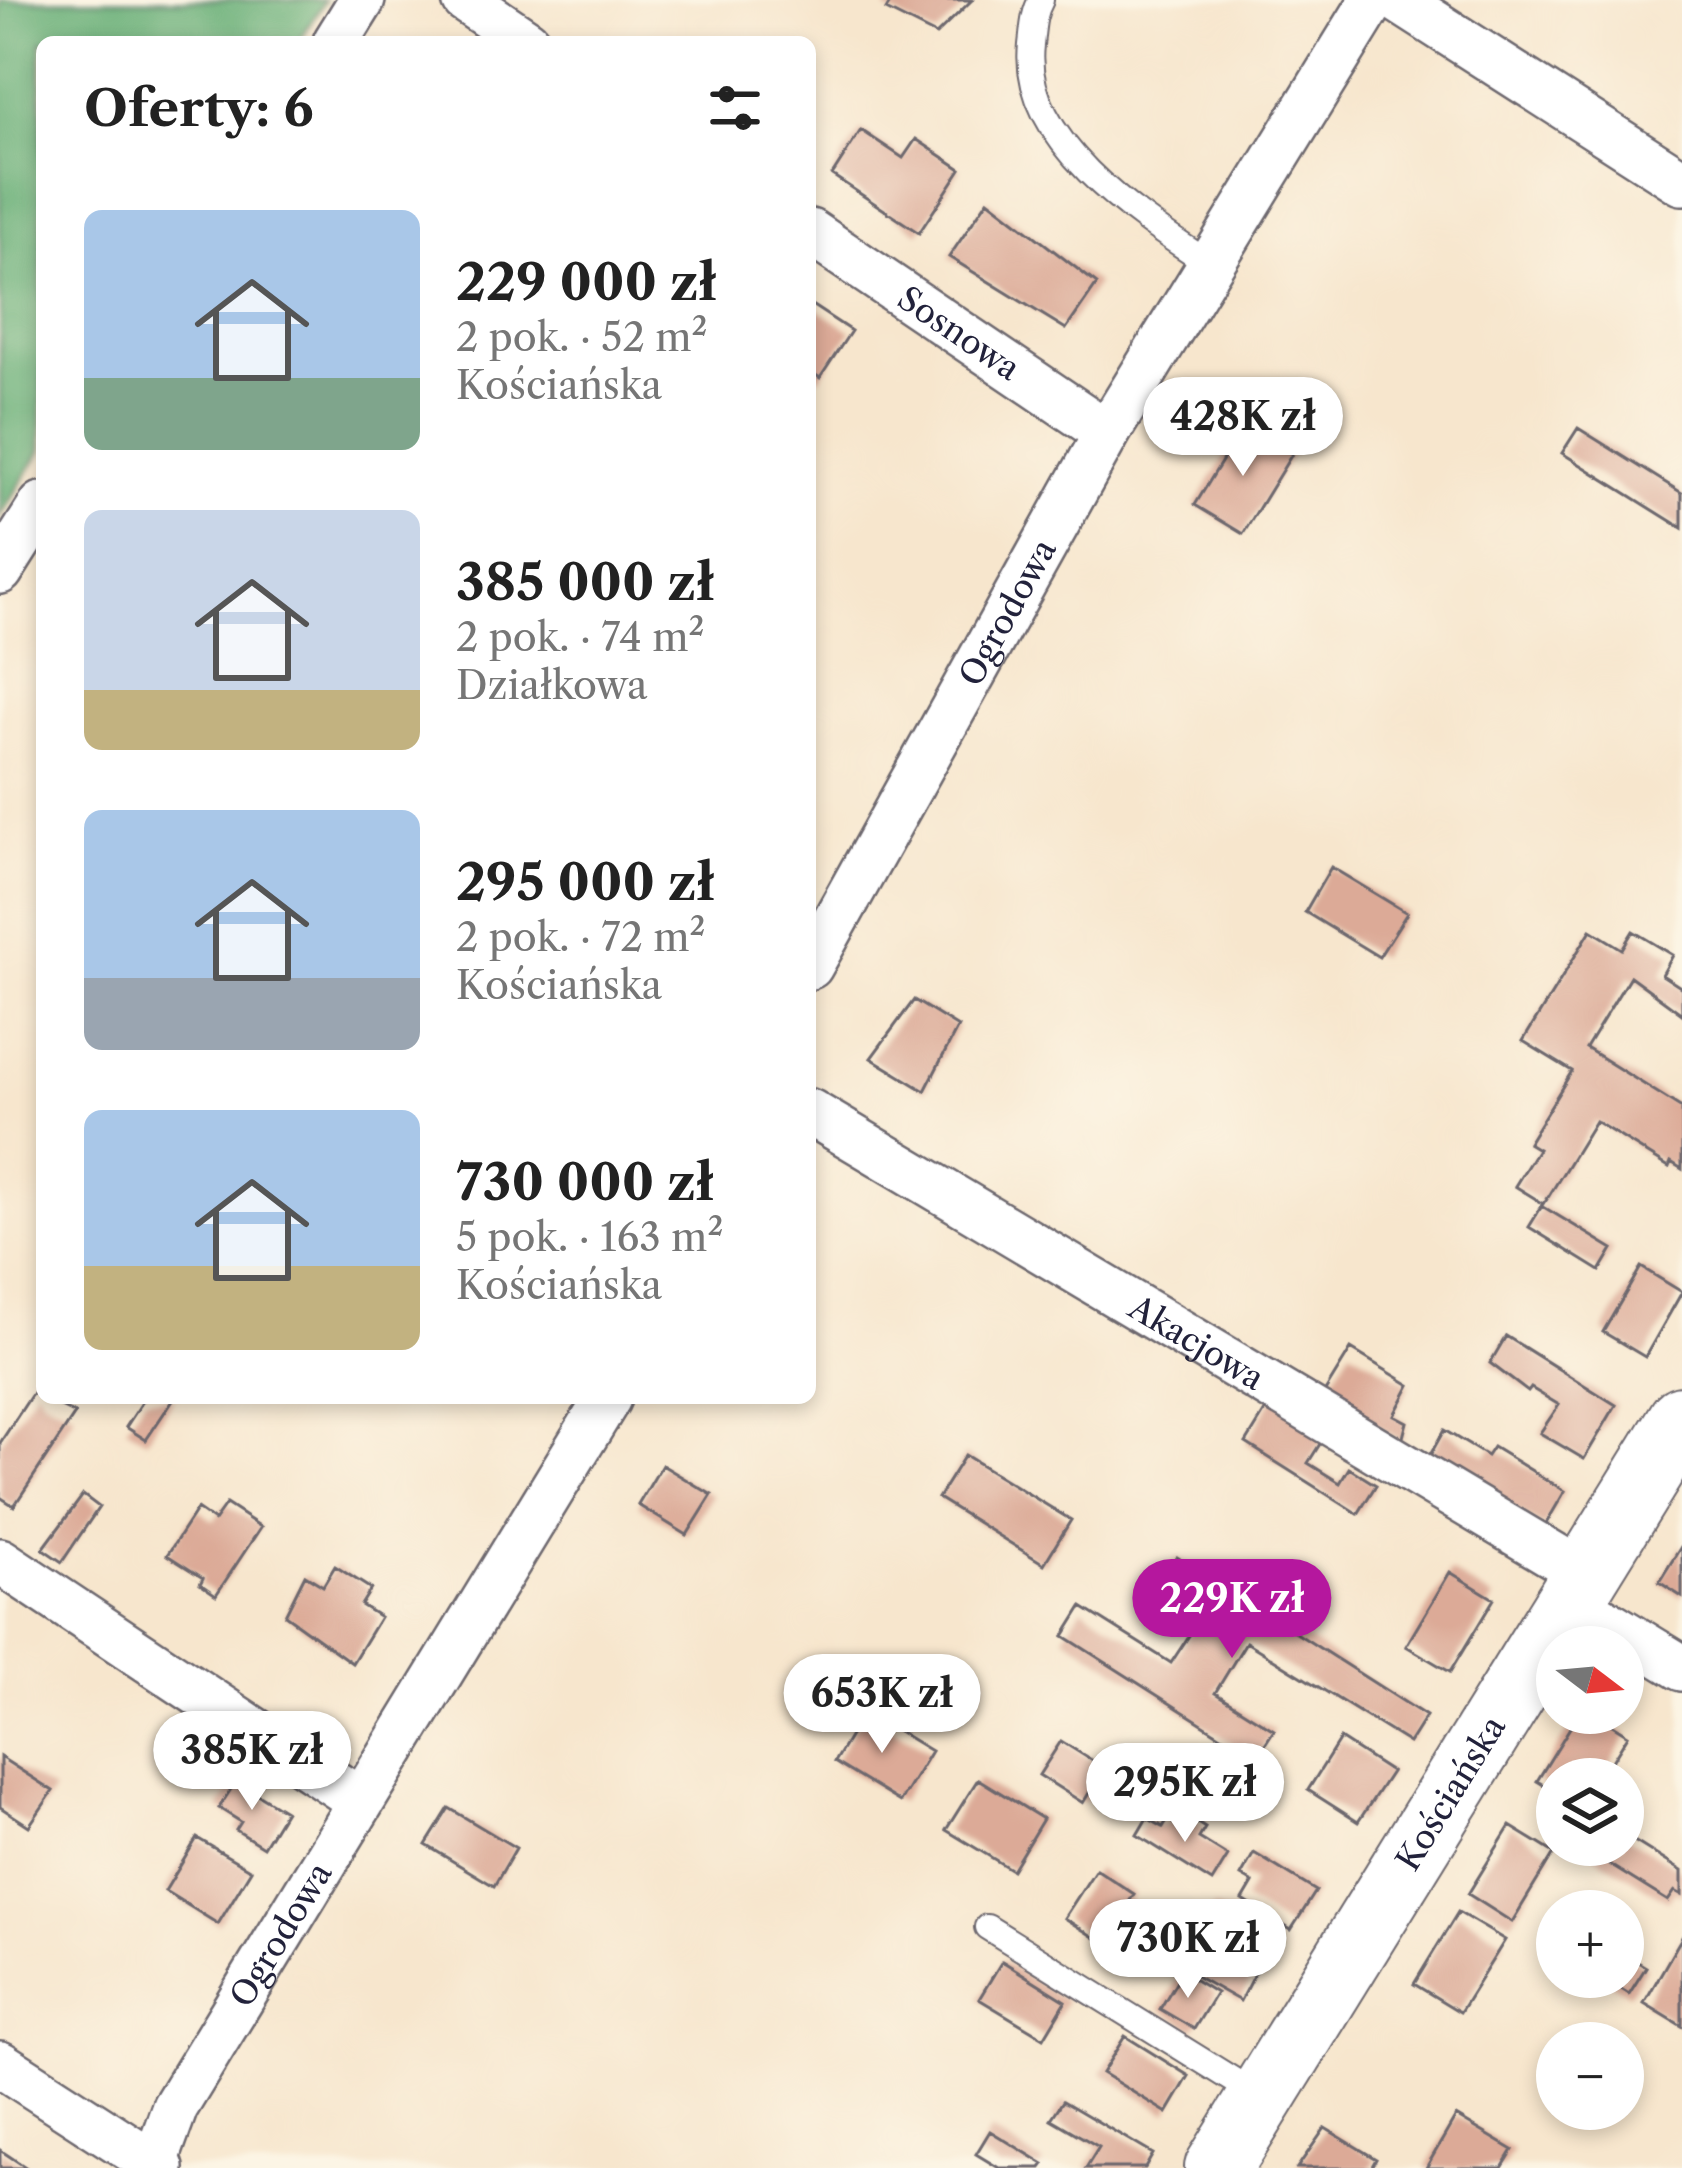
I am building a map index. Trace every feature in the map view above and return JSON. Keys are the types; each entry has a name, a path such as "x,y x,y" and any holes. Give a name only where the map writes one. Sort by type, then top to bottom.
{"street":[{"path":"340,36 362,0"},
{"path":"465,0 518,36"},
{"name":"Ogrodowa","path":"816,955 1107,433 1373,0"},
{"path":"1398,0 1682,182"},
{"name":"Sosnowa","path":"816,236 1107,433"},
{"path":"0,571 36,514"},
{"name":"Akacjowa","path":"816,1116 1578,1586 1682,1668"},
{"name":"Ogrodowa","path":"156,2167 175,2107 604,1404"},
{"name":"Kościańska","path":"1218,2168 1682,1420"},
{"path":"0,1561 359,1800"},
{"path":"0,2065 156,2167"}],"lane":[{"path":"1041,0 1029,67 1045,120 1130,212 1210,264"},
{"path":"987,1928 1262,2097"}],"green space":[{"path":"0,0 325,0 303,36 36,36 36,460 0,517"}],"building":[{"path":"892,0 972,0 936,35 886,10"},
{"path":"861,130 903,158 916,139 961,169 919,233 832,175"},
{"path":"988,200 1097,284 1066,329 949,257"},
{"path":"816,308 851,331 820,378 816,375"},
{"path":"1244,425 1292,454 1243,534 1195,505"},
{"path":"1578,428 1682,493 1682,528 1562,453"},
{"path":"1331,867 1407,913 1379,957 1305,912"},
{"path":"1591,930 1622,949 1633,931 1673,955 1662,975 1682,988 1682,1014 1630,976 1586,1048 1682,1108 1682,1169 1671,1162 1669,1167 1595,1121 1544,1204 1515,1186 1538,1149 1528,1143 1572,1071 1523,1041"},
{"path":"914,1000 958,1027 925,1091 871,1058"},
{"path":"1542,1206 1613,1249 1600,1271 1529,1227"},
{"path":"1641,1267 1682,1292 1645,1357 1603,1332"},
{"path":"1506,1336 1616,1405 1584,1459 1540,1433 1559,1405 1531,1388 1528,1392 1490,1363"},
{"path":"1351,1349 1410,1385 1394,1415 1407,1422 1402,1441 1324,1393"},
{"path":"36,1388 36,1404 54,1404 75,1414 14,1506 0,1497 0,1443"},
{"path":"1276,1394 1330,1428 1308,1463 1340,1483 1349,1468 1376,1485 1358,1514 1246,1443"},
{"path":"141,1404 170,1404 146,1440 126,1427"},
{"path":"1444,1430 1487,1456 1493,1447 1565,1491 1544,1527 1429,1457"},
{"path":"965,1455 1071,1520 1044,1564 938,1498"},
{"path":"662,1465 712,1495 687,1535 638,1505"},
{"path":"83,1495 99,1507 62,1562 43,1549"},
{"path":"226,1504 261,1527 216,1595 200,1584 203,1578 167,1555 197,1509 214,1521"},
{"path":"1682,1545 1682,1597 1659,1582"},
{"path":"1177,1557 1426,1716 1409,1743 1246,1642 1215,1693 1274,1730 1256,1758 1064,1636 1082,1607 1171,1663 1198,1622 1154,1593"},
{"path":"335,1566 371,1589 361,1605 380,1617 352,1663 285,1615 305,1575 323,1586"},
{"path":"1450,1572 1494,1599 1450,1672 1406,1646"},
{"path":"865,1711 931,1751 900,1802 834,1762"},
{"path":"1566,1734 1628,1735 1614,1758 1551,1758"},
{"path":"1340,1739 1391,1772 1358,1822 1308,1790"},
{"path":"1061,1741 1104,1768 1083,1803 1039,1775"},
{"path":"0,1757 53,1791 29,1826 0,1807"},
{"path":"978,1779 1043,1819 1012,1870 946,1830"},
{"path":"236,1781 285,1811 263,1847 236,1830 241,1822 219,1808"},
{"path":"449,1808 516,1848 494,1886 426,1845"},
{"path":"1185,1815 1205,1828 1199,1838 1228,1856 1212,1882 1137,1835 1147,1818 1163,1827 1168,1819 1178,1826"},
{"path":"1510,1826 1536,1842 1536,1866 1546,1866 1512,1922 1468,1894"},
{"path":"197,1838 251,1870 218,1924 165,1891"},
{"path":"1644,1847 1682,1871 1682,1895 1675,1891 1668,1901 1612,1866 1644,1866"},
{"path":"1254,1853 1316,1891 1291,1930 1243,1900 1253,1883 1241,1876"},
{"path":"1096,1869 1134,1894 1103,1943 1064,1918"},
{"path":"1214,1907 1272,1939 1240,2001 1183,1969"},
{"path":"1458,1912 1505,1940 1460,2012 1414,1984"},
{"path":"1682,1937 1682,2026 1644,2003"},
{"path":"1002,1961 1066,2001 1044,2038 979,1999"},
{"path":"1182,1972 1216,1993 1194,2029 1160,2009"},
{"path":"1125,2036 1189,2076 1167,2113 1102,2073"},
{"path":"1063,2101 1153,2154 1145,2168 1086,2168 1099,2147 1051,2119"},
{"path":"1456,2116 1513,2150 1502,2168 1426,2168"},
{"path":"1325,2128 1376,2159 1371,2168 1297,2168"},
{"path":"990,2131 1044,2164 1041,2168 999,2168 976,2154"},
{"path":"0,2150 27,2168 0,2168"}]}
